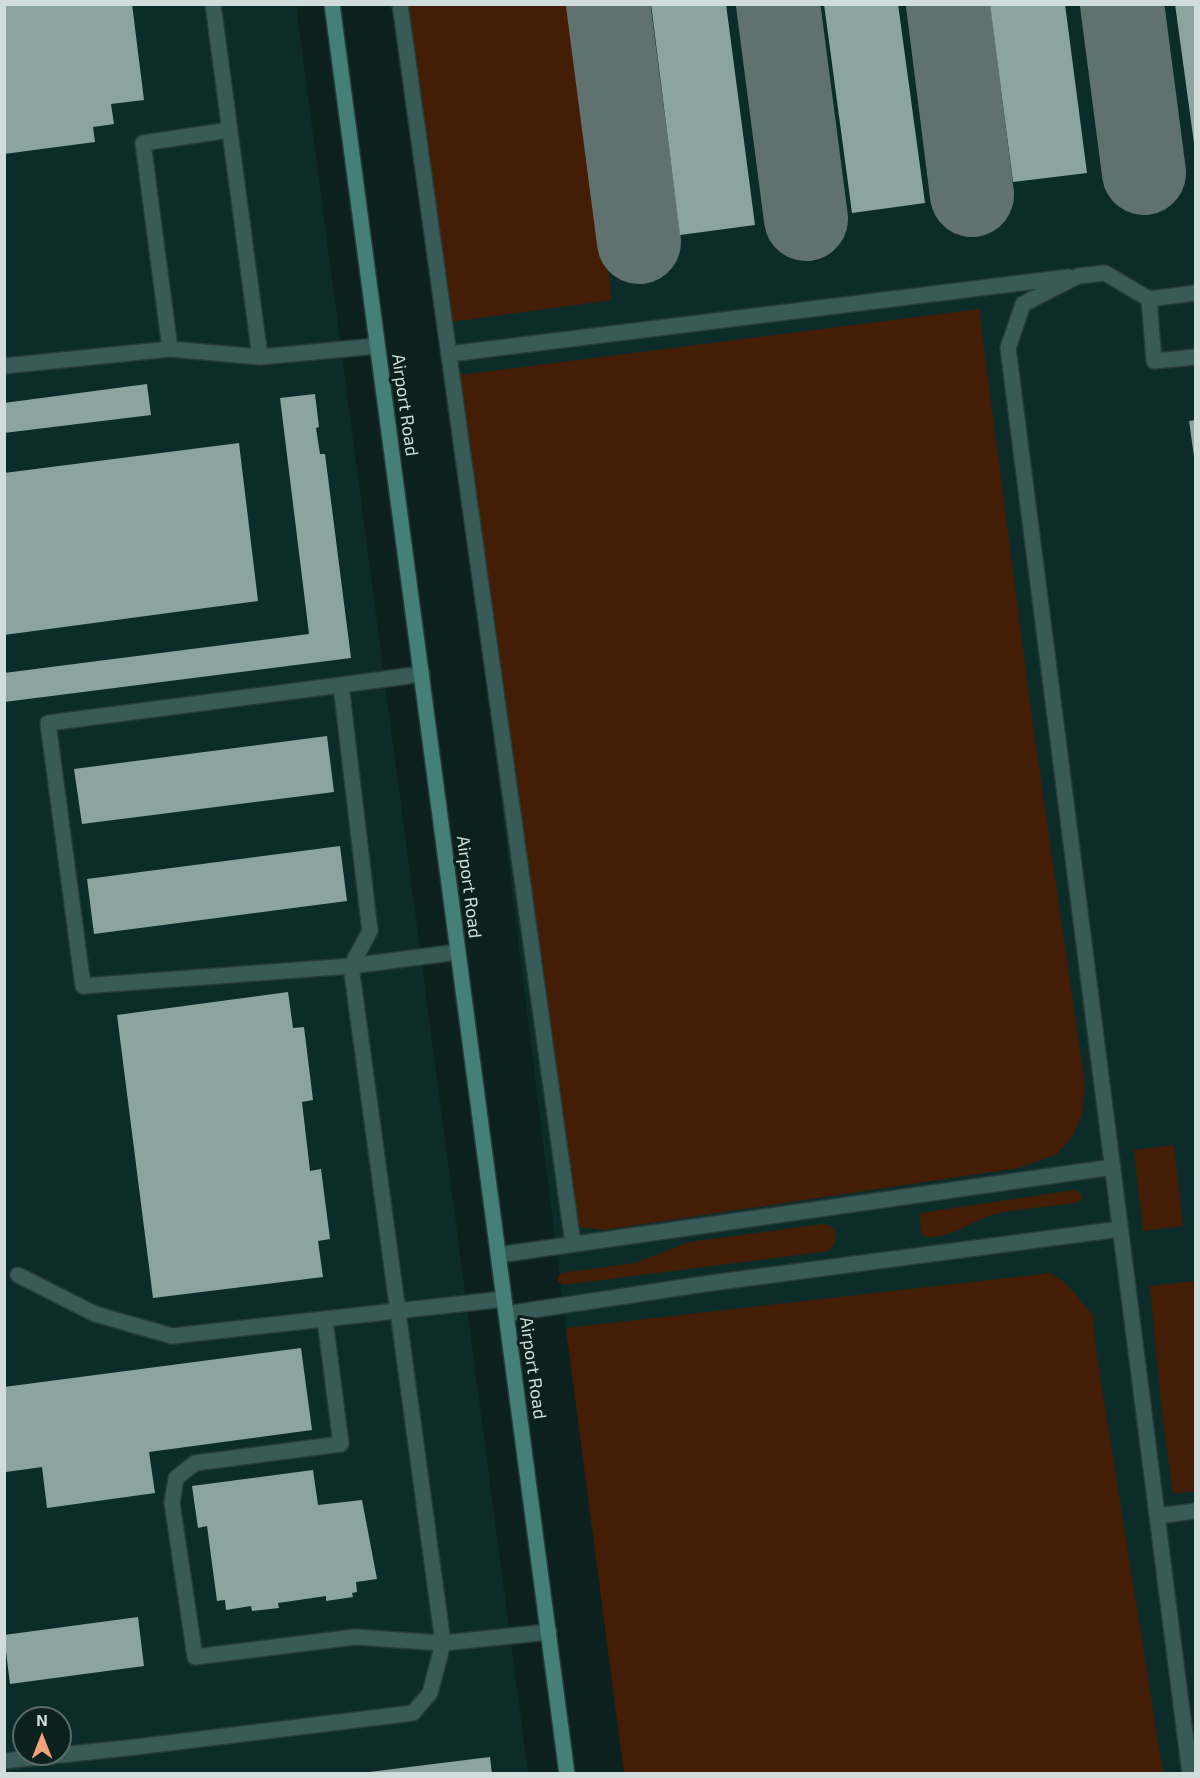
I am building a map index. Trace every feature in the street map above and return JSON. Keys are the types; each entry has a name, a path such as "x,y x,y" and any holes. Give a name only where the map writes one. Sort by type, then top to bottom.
{"street":[{"name":"Airport Road","path":"332,4 423,674 567,1773"}],"lane":[{"path":"213,4 260,357"},
{"path":"400,4 573,1244"},
{"path":"170,350 143,142 230,130"},
{"path":"449,354 1105,273 1149,299 1196,293"},
{"path":"1078,276 1023,304 1008,348 1190,1773"},
{"path":"1149,299 1154,361 1196,357"},
{"path":"4,366 170,350 260,357 377,346"},
{"path":"423,674 48,723 84,986 351,966 458,952"},
{"path":"4,1761 413,1713 430,1693 443,1643 351,966 370,931 341,686"},
{"path":"498,1255 1113,1167"},
{"path":"506,1314 711,1283 1120,1229"},
{"path":"18,1275 95,1314 172,1336 504,1299"},
{"path":"325,1320 341,1444 195,1463 176,1478 172,1503 195,1657 355,1637 443,1643 549,1632"},
{"path":"1157,1516 1196,1511"}],"shaded area":[{"path":"5,5 296,5 528,1773 5,1774"},
{"path":"403,5 1195,5 1195,1773 624,1773 566,1328"},
{"path":"409,5 574,5 612,300 450,322"},
{"path":"979,309 1033,725 1085,1085 1082,1114 1074,1134 1057,1154 1019,1168 603,1230 573,1226 452,376"},
{"path":"1174,1145 1183,1226 1143,1231 1134,1150"},
{"path":"1075,1190 1082,1195 1081,1200 1076,1203 992,1215 938,1237 921,1235 920,1213"},
{"path":"823,1224 832,1228 836,1234 835,1242 829,1251 563,1285 557,1280 561,1273 635,1263 689,1242"},
{"path":"1051,1273 1067,1285 1093,1315 1096,1350 1163,1773 624,1773 566,1328"},
{"path":"1195,1281 1195,1491 1173,1494 1161,1403 1150,1286"}],"building":[{"path":"4,4 132,4 144,100 111,104 114,124 93,127 95,142 4,154"},
{"path":"651,4 726,4 755,225 680,235"},
{"path":"824,4 898,4 925,203 852,213"},
{"path":"990,4 1065,4 1087,173 1013,182"},
{"path":"1175,4 1196,4 1196,143 1194,143"},
{"path":"147,384 151,415 4,433 4,403"},
{"path":"315,394 319,427 316,428 320,454 325,454 351,658 4,702 4,673 309,634 280,398"},
{"path":"1196,420 1196,456 1194,456 1189,421"},
{"path":"239,443 258,601 4,635 4,473"},
{"path":"327,736 334,792 82,824 74,769"},
{"path":"340,846 347,901 94,934 87,879"},
{"path":"288,992 293,1028 304,1027 313,1100 302,1102 310,1171 321,1169 330,1239 318,1241 323,1277 153,1298 117,1015"},
{"path":"301,1348 312,1430 149,1452 155,1493 47,1508 42,1467 6,1472 4,1387"},
{"path":"313,1470 318,1505 362,1500 377,1579 356,1582 357,1592 352,1593 353,1597 326,1601 326,1596 278,1603 279,1608 252,1611 251,1606 226,1610 225,1600 217,1601 207,1526 198,1528 192,1486"},
{"path":"138,1617 144,1666 10,1684 4,1635"},
{"path":"490,1757 492,1774 369,1774 369,1772"}],"taxiway":[{"path":"608,4 639,242"},
{"path":"778,4 806,219"},
{"path":"948,4 972,195"},
{"path":"1122,4 1144,173"}]}
